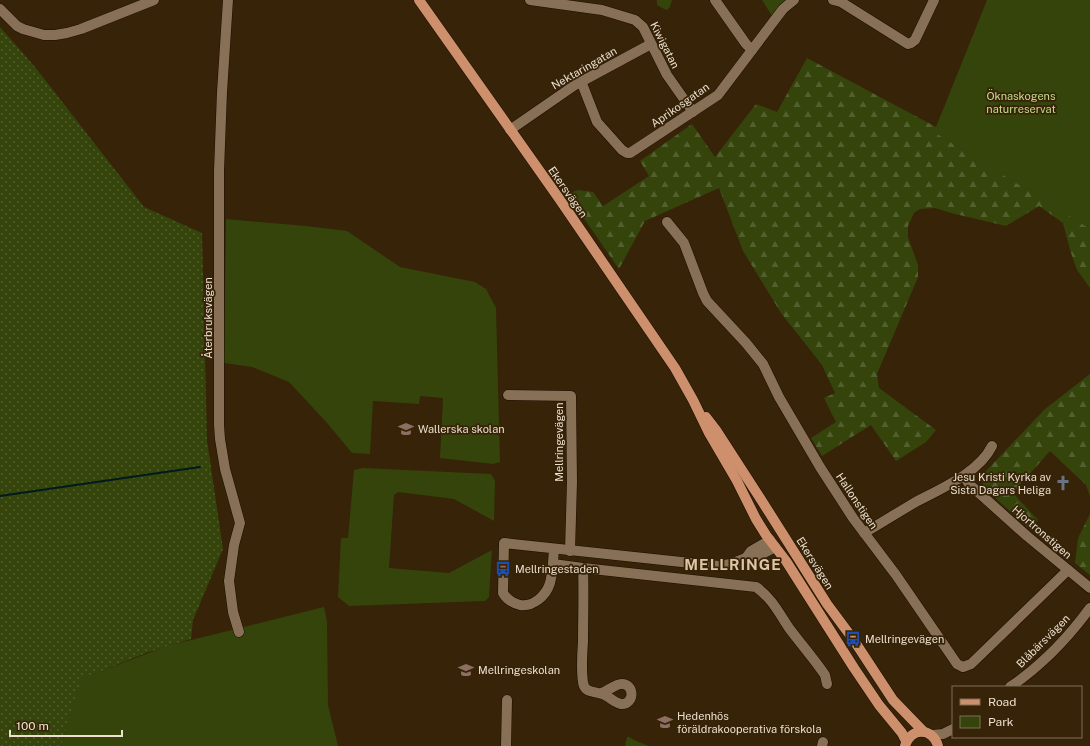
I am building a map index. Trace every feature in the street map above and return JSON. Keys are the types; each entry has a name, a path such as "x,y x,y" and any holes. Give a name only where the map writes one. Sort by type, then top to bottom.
{"main road":[{"name":"Ekersvägen","path":"419,0 558,197 674,368 693,400 709,433 737,480 756,519 799,580 878,705 902,733 905,744"},
{"name":"Ekersvägen","path":"693,400 716,430 827,604 848,632 893,700 935,739 938,746"},
{"path":"772,543 784,536"},
{"path":"905,744 912,734 916,732 928,734"}],"street":[{"path":"0,9 17,26 39,33 54,35 81,29 154,0"},
{"name":"Återbruksvägen","path":"228,0 219,171 220,439 225,469 240,523 234,546 229,582 233,612 239,632"},
{"name":"Kiwigatan","path":"530,0 603,5 638,22 643,27 668,78 693,112"},
{"path":"715,0 746,44 752,50"},
{"name":"Aprikosgatan","path":"581,81 599,125 622,150 627,153 634,151 718,95 783,9 794,0"},
{"path":"833,0 841,2 908,44 911,44 915,40 934,0"},
{"name":"Nektaringatan","path":"510,130 581,81 651,44"},
{"name":"Hallonstigen","path":"667,222 684,244 703,293 708,301 763,364 779,397 820,467 853,518 896,575 956,664 963,667 971,664 1068,570"},
{"name":"Mellringevägen","path":"508,395 571,396 572,482 570,551"},
{"path":"864,533 964,476 989,453 992,446"},
{"name":"Hjortronstigen","path":"964,476 969,484 1020,530 1090,588"},
{"path":"554,549 550,584 544,594 536,602 526,606 516,604 506,599 503,593 504,543 719,566 730,564 746,558 754,558 772,543"},
{"path":"553,564 756,587 773,603 789,627 826,675 827,684"},
{"path":"583,568 583,685 586,690 602,694"},
{"name":"Blåbärsvägen","path":"1011,686 1045,659 1090,608"},
{"path":"506,746 507,700"},
{"path":"928,734 938,735 952,730"},
{"path":"942,746 952,730"}],"green space":[{"path":"657,0 672,0 670,7 667,10 657,5"},
{"path":"762,0 786,0 772,16"},
{"name":"Öknaskogens naturreservat","path":"987,0 1090,0 1090,229 934,132"},
{"path":"996,0 1090,0 1090,288 1077,270 1063,223 1039,206 1006,226 935,208 920,209 914,213 908,226 908,237 918,265 918,277 877,374 879,388 936,430 926,442 896,461 871,425 822,456 811,438 836,422 824,398 835,393 822,365 781,313 743,251 719,188 645,221 619,269 567,194 578,190 593,192 603,206 649,176 640,161 692,124 715,157 756,104 777,112 807,58 936,127"},
{"path":"0,27 35,67 144,207 202,233 207,440 223,549 193,620 191,639 146,653 82,679 61,746 0,746"},
{"path":"226,219 347,231 400,267 475,282 486,289 496,308 500,462 493,464 440,458 443,398 420,396 419,404 373,401 370,454 352,453 328,424 289,382 252,367 224,363"},
{"path":"1090,374 1090,496 1086,485 1050,451 1013,493 1038,520 1030,529 982,486 985,472 1045,409"},
{"path":"363,468 491,474 495,481 494,521 454,499 398,492 394,495 389,568 449,573 492,550 489,597 485,601 349,606 338,597 341,538 348,538 354,470"},
{"path":"1090,514 1090,575 1075,563 1078,538"},
{"path":"324,607 327,621 328,705 338,746 61,746 81,679 167,646"},
{"path":"627,737 629,737 649,746 625,746"}],"waterway":[{"path":"0,496 200,467"}],"place":[{"name":"Wallerska skolan","path":"406,429"},
{"name":"Jesu Kristi Kyrka av Sista Dagars Heliga","path":"1063,483"},
{"name":"Mellringestaden","path":"503,569"},
{"name":"Mellringevägen","path":"853,639"},
{"name":"Mellringeskolan","path":"466,670"},
{"name":"Hedenhös föräldrakooperativa förskola","path":"665,722"}],"district":[{"name":"MELLRINGE","path":"733,564"}]}
